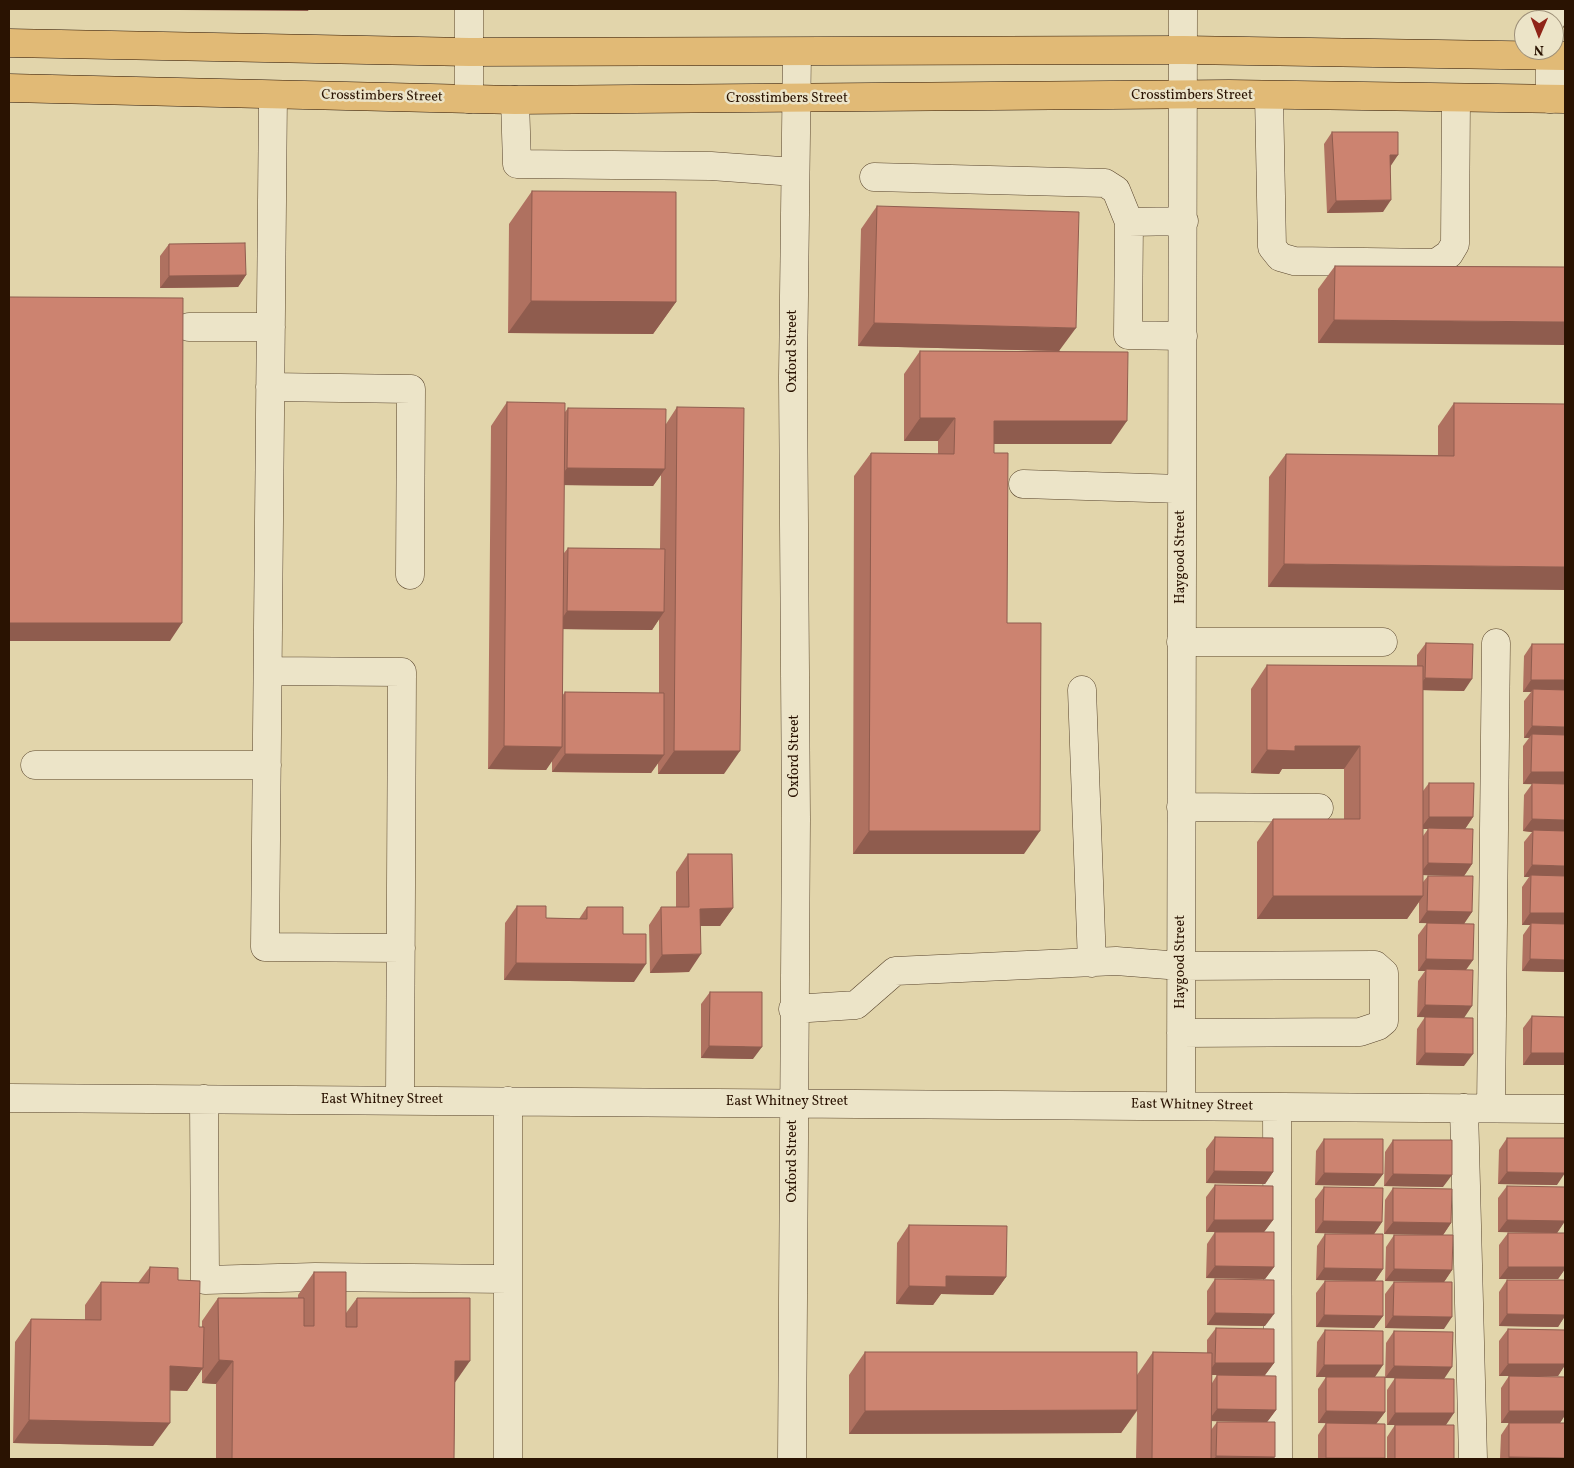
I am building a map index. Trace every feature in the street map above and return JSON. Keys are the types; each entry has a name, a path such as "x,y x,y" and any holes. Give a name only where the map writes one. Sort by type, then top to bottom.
{"main road":[{"path":"9,43 469,52 1184,50 1514,54"},
{"name":"Crosstimbers Street","path":"9,88 514,100 1184,95 1558,99"}],"street":[{"path":"469,9 469,99"},
{"name":"Haygood Street","path":"1181,1106 1183,9"},
{"name":"Oxford Street","path":"792,1459 793,1009 796,819 793,377 797,52"},
{"path":"1555,60 1558,99"},
{"path":"273,94 266,947 401,948"},
{"path":"1269,96 1272,247 1280,257 1294,261 1436,263 1449,254 1455,244 1456,98"},
{"path":"514,100 517,164 711,166 795,172"},
{"path":"874,177 1105,183 1116,190 1129,222 1128,335 1183,336"},
{"path":"1129,222 1184,221"},
{"path":"190,327 271,327"},
{"path":"270,387 411,389 410,575"},
{"path":"1023,484 1181,489"},
{"path":"1181,642 1382,642"},
{"path":"1491,1108 1496,643"},
{"path":"268,671 402,672 400,1100"},
{"path":"1082,690 1092,962"},
{"path":"35,765 267,766"},
{"path":"1181,808 1318,808"},
{"path":"793,1009 856,1005 895,971 1116,962 1181,966 1375,965 1384,973 1384,1021 1378,1026 1360,1032 1181,1033"},
{"name":"East Whitney Street","path":"9,1098 794,1102 1565,1109"},
{"path":"204,1099 205,1280 315,1277 508,1279"},
{"path":"508,1101 508,1459"},
{"path":"1277,1107 1278,1459"},
{"path":"1464,1108 1473,1459"}],"building":[{"path":"1332,132 1398,132 1398,155 1390,155 1391,200 1336,201"},
{"path":"532,191 676,192 676,302 531,301"},
{"path":"877,206 1079,212 1076,328 874,323"},
{"path":"245,243 246,275 169,276 169,244"},
{"path":"1335,266 1565,267 1565,322 1334,320"},
{"path":"9,297 183,298 182,623 9,623"},
{"path":"920,351 1128,352 1127,421 994,421 994,453 1008,453 1007,623 1041,623 1040,831 869,831 871,453 954,454 955,418 920,418"},
{"path":"507,402 565,403 562,747 504,746"},
{"path":"1454,403 1565,404 1565,567 1284,564 1286,454 1454,456"},
{"path":"677,407 744,408 740,751 674,751"},
{"path":"568,408 666,409 665,469 567,468"},
{"path":"568,548 665,549 664,612 567,611"},
{"path":"1426,643 1473,644 1472,679 1425,678"},
{"path":"1532,644 1565,644 1565,680 1531,680"},
{"path":"1267,665 1423,666 1423,896 1273,896 1273,819 1360,819 1360,746 1295,746 1295,751 1267,750"},
{"path":"1533,689 1565,690 1565,727 1532,726"},
{"path":"565,692 664,693 664,755 565,754"},
{"path":"1532,734 1565,735 1565,772 1531,772"},
{"path":"1429,783 1474,783 1473,817 1429,817"},
{"path":"1532,783 1565,784 1565,820 1532,819"},
{"path":"1428,828 1473,829 1472,864 1428,863"},
{"path":"1533,830 1565,831 1565,866 1532,865"},
{"path":"688,854 732,854 733,908 700,909 701,954 662,955 661,907 689,907"},
{"path":"1531,875 1565,876 1565,913 1530,913"},
{"path":"1428,876 1473,876 1472,912 1427,911"},
{"path":"517,906 546,906 546,918 587,919 587,907 623,907 623,934 646,934 646,964 516,963"},
{"path":"1427,923 1474,924 1473,960 1426,959"},
{"path":"1531,923 1565,924 1565,960 1530,959"},
{"path":"1426,969 1473,970 1472,1006 1425,1005"},
{"path":"710,992 762,992 762,1047 709,1046"},
{"path":"1532,1016 1565,1017 1565,1053 1531,1053"},
{"path":"1425,1017 1473,1018 1473,1054 1425,1053"},
{"path":"1215,1137 1273,1138 1273,1172 1214,1171"},
{"path":"1507,1138 1565,1138 1565,1173 1507,1172"},
{"path":"1324,1139 1383,1139 1383,1174 1324,1173"},
{"path":"1393,1140 1452,1140 1452,1175 1393,1174"},
{"path":"1215,1185 1273,1186 1273,1220 1214,1220"},
{"path":"1507,1186 1565,1187 1565,1221 1507,1220"},
{"path":"1324,1187 1383,1188 1382,1222 1323,1221"},
{"path":"1393,1188 1452,1189 1451,1223 1393,1222"},
{"path":"909,1225 1007,1226 1006,1277 946,1276 946,1287 909,1286"},
{"path":"1215,1232 1274,1232 1274,1267 1215,1266"},
{"path":"1508,1233 1565,1233 1565,1267 1508,1267"},
{"path":"1325,1234 1383,1234 1383,1269 1324,1268"},
{"path":"1394,1235 1453,1235 1452,1270 1394,1269"},
{"path":"150,1267 178,1268 178,1280 200,1281 199,1327 204,1327 203,1368 170,1366 170,1423 29,1420 31,1319 101,1320 101,1282 149,1283"},
{"path":"314,1272 346,1272 346,1327 357,1327 357,1298 470,1298 470,1361 455,1361 454,1459 232,1459 233,1361 219,1360 218,1298 304,1298 304,1326 314,1326"},
{"path":"1215,1279 1274,1280 1274,1314 1215,1313"},
{"path":"1507,1280 1565,1280 1565,1315 1507,1314"},
{"path":"1325,1281 1383,1281 1383,1316 1324,1315"},
{"path":"1394,1282 1452,1282 1452,1317 1393,1316"},
{"path":"1216,1328 1274,1329 1274,1363 1215,1363"},
{"path":"1508,1329 1565,1330 1565,1364 1508,1364"},
{"path":"1325,1330 1383,1331 1383,1365 1324,1365"},
{"path":"1394,1331 1453,1332 1452,1367 1394,1366"},
{"path":"865,1352 1137,1352 1137,1410 865,1411"},
{"path":"1153,1352 1212,1353 1211,1459 1152,1459"},
{"path":"1217,1375 1276,1376 1276,1410 1217,1409"},
{"path":"1509,1376 1565,1377 1565,1411 1509,1411"},
{"path":"1326,1377 1385,1377 1385,1412 1326,1411"},
{"path":"1395,1378 1454,1379 1454,1413 1395,1413"},
{"path":"1217,1422 1275,1422 1275,1457 1216,1456"},
{"path":"1326,1423 1385,1424 1385,1458 1326,1458"},
{"path":"1509,1423 1565,1423 1565,1458 1509,1457"},
{"path":"1395,1425 1454,1425 1454,1459 1395,1459"}]}
